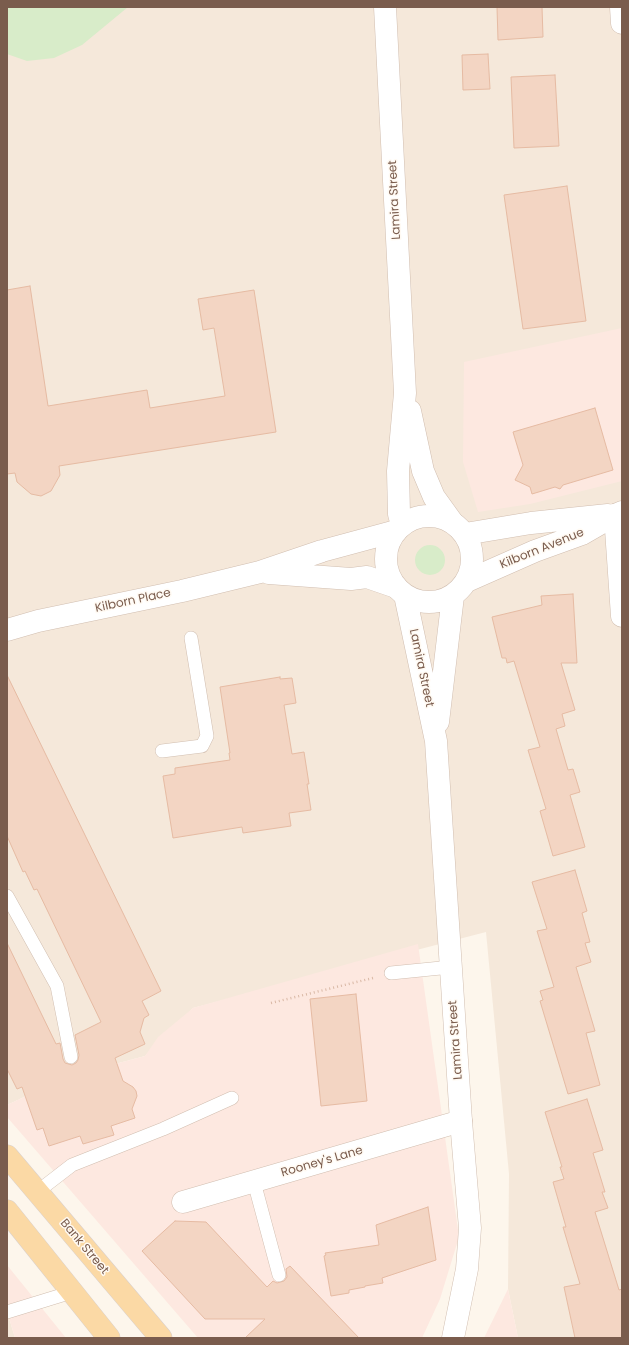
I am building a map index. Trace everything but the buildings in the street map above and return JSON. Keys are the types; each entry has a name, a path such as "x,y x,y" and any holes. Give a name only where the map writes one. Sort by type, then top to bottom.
{"main road":[{"name":"Bank Street","path":"7,1156 161,1338"},
{"path":"7,1211 109,1338"}],"street":[{"name":"Lamira Street","path":"385,7 405,393 398,471 399,528"},
{"path":"621,7 622,23"},
{"name":"Lamira Street","path":"405,393 423,471 434,497 458,528"},
{"path":"619,514 622,616"},
{"name":"Kilborn Avenue","path":"458,528 531,523 619,514"},
{"name":"Kilborn Avenue","path":"460,588 535,551 582,534 619,514"},
{"path":"435,516 458,528 471,549 472,565 460,588 442,601 429,603 417,601 401,591 388,574 386,559 389,544 399,528 418,517 435,516"},
{"name":"Kilborn Place","path":"7,630 38,621 182,591 260,572 322,551 399,528"},
{"name":"Kilborn Place","path":"260,572 350,579 367,577 401,591"},
{"name":"Lamira Street","path":"436,741 460,588"},
{"name":"Lamira Street","path":"401,591 436,741 461,1121 470,1228 466,1269 453,1338"},
{"name":"Rooney's Lane","path":"183,1202 461,1121"}],"lane":[{"path":"162,751 202,746 207,736 191,638"},
{"path":"7,896 57,986 71,1057"},
{"path":"391,973 451,967"},
{"path":"37,1192 72,1165 163,1130 232,1098"},
{"path":"254,1182 279,1275"},
{"path":"7,1312 72,1292"}],"path":[{"path":"271,1003 391,973"}],"shaded area":[{"path":"7,7 622,7 622,1338 518,1338 508,1289 509,1174 486,932 193,1008 145,1056 67,1077 7,1105"},
{"path":"622,328 622,481 530,504 478,512 463,462 464,362"},
{"path":"418,944 459,1237 440,1299 422,1338 198,1338 7,1117 7,1105 67,1077 145,1056 158,1037 193,1008"},
{"path":"7,1265 66,1338 15,1338 7,1311"},
{"path":"508,1289 518,1338 484,1338"},
{"path":"7,1311 15,1338 7,1338"}],"green space":[{"path":"7,7 128,7 82,45 54,58 27,61 7,54"},
{"path":"430,545 441,549 445,560 441,571 430,575 419,571 415,560 419,549"}]}
